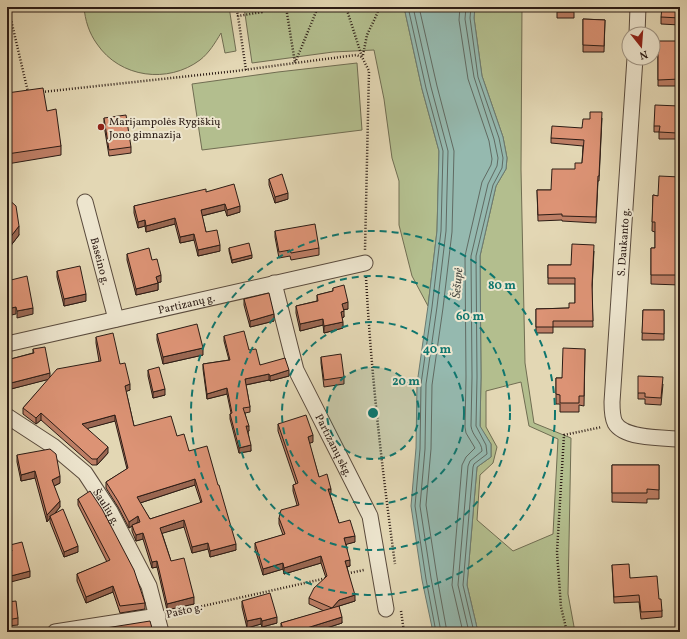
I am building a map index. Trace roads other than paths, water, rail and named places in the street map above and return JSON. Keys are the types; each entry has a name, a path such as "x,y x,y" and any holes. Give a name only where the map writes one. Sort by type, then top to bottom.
{"street":[{"path":"637,26 638,7"},
{"name":"S. Daukanto g.","path":"634,66 612,414 616,425 628,432 642,437 680,439"},
{"name":"Baseino g.","path":"85,202 116,319"},
{"name":"Partizanų g.","path":"7,344 365,262"},
{"name":"Partizanų skg.","path":"274,283 296,370 370,516 394,609"},
{"name":"Šaulių g.","path":"7,416 53,446 84,473 110,511 149,586 161,632"},
{"name":"Pašto g.","path":"55,632 158,616"}],"water":[{"name":"Šešupė","path":"404,7 475,7 474,18 482,76 503,137 507,158 506,169 496,186 480,256 480,426 491,444 491,457 477,467 467,585 478,632 433,632 422,580 411,506 416,448 417,384 437,231 439,151 422,89"}],"place":[{"name":"Marijampolės Rygiškių Jono gimnazija","path":"101,127"}]}
